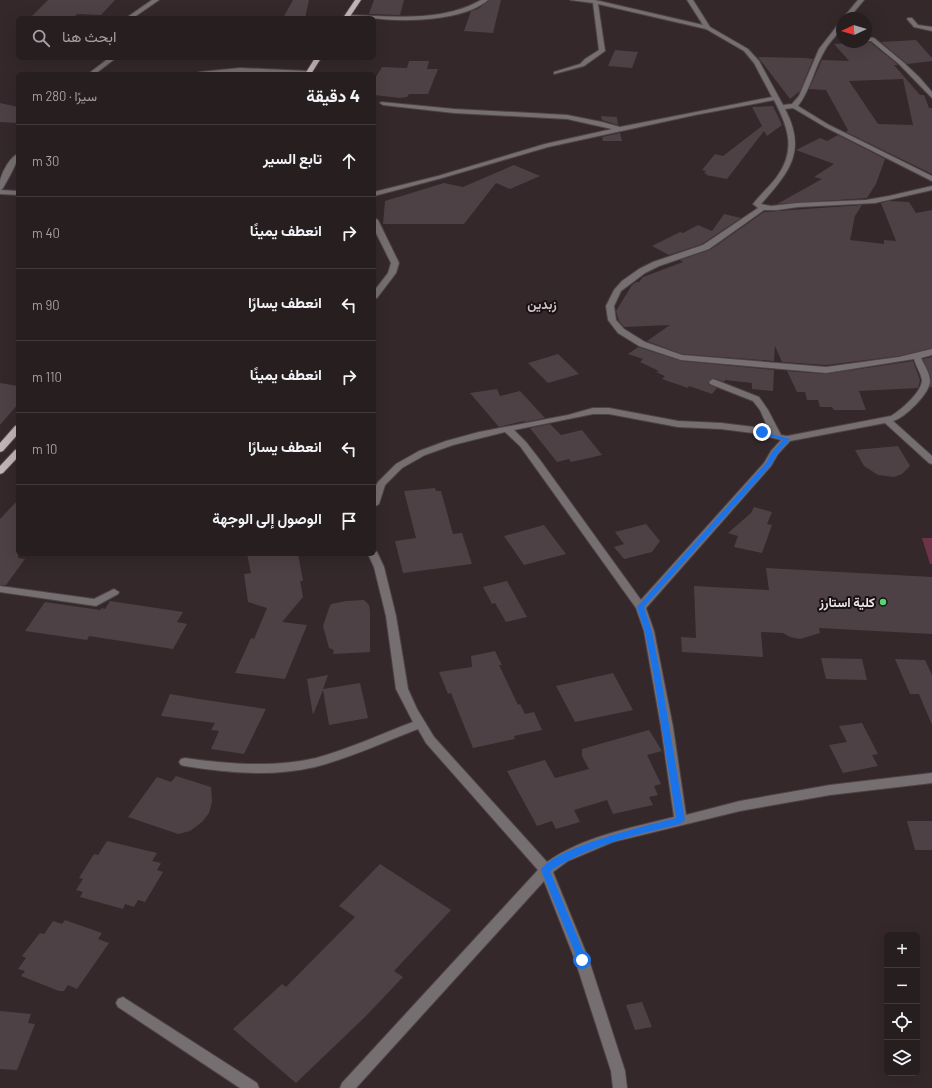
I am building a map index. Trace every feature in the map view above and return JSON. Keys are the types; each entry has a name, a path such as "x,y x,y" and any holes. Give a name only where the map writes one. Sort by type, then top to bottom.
{"main road":[{"path":"347,16 358,0"},
{"path":"309,72 317,60"},
{"path":"0,450 16,430"},
{"path":"0,471 16,454"}],"street":[{"path":"132,16 156,0"},
{"path":"376,17 442,16 466,10 485,0"},
{"path":"573,0 595,2 708,28 746,50 757,62 789,122 792,141 790,159 780,178 758,204 762,208 770,209 797,205 841,204 875,201 932,188"},
{"path":"690,0 708,28"},
{"path":"851,12 861,0"},
{"path":"556,73 582,65 587,60 602,51 595,2"},
{"path":"910,19 916,26 932,29"},
{"path":"794,106 802,96 822,49 836,31"},
{"path":"872,39 918,78 932,96"},
{"path":"93,72 110,60"},
{"path":"220,72 240,70 285,72"},
{"path":"376,193 440,177 548,144 775,98"},
{"path":"383,103 473,112 578,118 600,122 620,129"},
{"path":"780,107 794,106 827,126 932,179"},
{"path":"0,188 10,166 16,158"},
{"path":"0,192 16,193"},
{"path":"762,208 706,247 656,264 642,271 625,283 618,290 610,306 612,320 621,331 642,344 681,357 694,359 826,370 917,357 932,352"},
{"path":"376,225 395,263 392,273 376,293"},
{"path":"376,498 380,486 387,478 417,456 454,441 593,411 603,410 678,424 721,426 754,430 787,439 806,434 837,430 887,420 894,418 905,411 925,387 926,379 917,357"},
{"path":"713,382 756,399 764,410 776,436"},
{"path":"887,420 932,461"},
{"path":"507,429 523,444 534,458 641,607 649,632 665,720 680,820"},
{"path":"641,607 768,464 774,453 787,439"},
{"path":"374,556 391,616 402,689 430,740 546,870 582,960 608,1035 618,1072 620,1088"},
{"path":"0,589 96,603 114,592"},
{"path":"185,762 215,767 262,768 302,765 335,756 420,724"},
{"path":"347,1088 546,870 564,857 611,838 740,806 830,790 932,778"},
{"path":"123,1002 252,1088"}],"shaded area":[{"path":"922,538 932,538 932,564 930,564"}],"building":[{"path":"48,0 115,0 101,15 77,14 75,16 32,16"},
{"path":"293,0 309,0 305,16 284,16"},
{"path":"374,0 404,0 400,15 369,14"},
{"path":"489,0 501,0 493,33 464,31 471,11 478,9"},
{"path":"916,40 932,58 932,61 907,64 881,42"},
{"path":"872,44 898,65 894,65 920,95 924,95 929,108 932,108 932,174 846,132 848,130 826,90 809,89 822,60 849,61 838,48 872,48","holes":["903,79 913,125 878,124 849,81"]},
{"path":"615,50 638,52 632,68 608,66"},
{"path":"758,57 813,59 800,91 790,99"},
{"path":"409,61 429,61 427,69 438,69 428,94 409,94 407,97 400,98 376,95 376,77 382,67 407,68"},
{"path":"0,103 16,107 16,123 0,122"},
{"path":"773,106 782,125 767,136 764,131 727,179 706,175 707,174 704,173 706,171 702,170 715,154 723,156 762,126 752,107"},
{"path":"601,116 617,117 618,125 602,120"},
{"path":"620,133 622,141 603,141 602,137"},
{"path":"838,135 885,159 876,184 867,198 777,204 822,179 814,177 834,164 796,150 820,138 827,141"},
{"path":"514,165 540,176 510,189 496,183 464,224 383,224 385,201 444,183 463,187"},
{"path":"889,201 909,202 916,213 932,210 932,348 899,356 826,365 782,362 775,346 774,361 682,354 647,341 670,325 624,327 619,321 616,311 632,285 639,282 643,277 683,262 680,260 710,250 764,212 862,205 855,216 850,240 884,244 884,240 896,241 881,203"},
{"path":"724,214 741,218 702,244 669,255 652,246 698,225 712,231"},
{"path":"638,347 681,361 774,370 773,391 752,389 752,383 725,380 724,382 714,378 708,382 709,385 717,388 712,394 689,386 688,388 662,379 665,376 656,372 659,371 640,362 643,359 628,354"},
{"path":"558,354 579,374 548,383 528,363"},
{"path":"932,357 932,387 930,387 931,378 923,359"},
{"path":"913,361 920,380 918,388 859,391 866,410 834,410 832,407 820,407 818,400 807,400 805,392 797,392 787,371 826,374"},
{"path":"0,383 16,386 16,406 0,425"},
{"path":"497,389 500,396 520,391 545,418 499,427 470,393"},
{"path":"550,424 561,435 582,430 602,455 571,462 569,459 557,462 530,428"},
{"path":"898,446 910,466 902,474 894,477 878,475 864,466 855,450"},
{"path":"435,488 436,491 441,491 453,534 462,533 472,564 403,573 395,541 416,538 404,491"},
{"path":"16,502 16,556 18,556 18,558 25,559 6,585 0,585 0,519"},
{"path":"754,507 772,512 767,524 772,525 762,553 734,547 738,536 728,533 751,513"},
{"path":"646,524 660,541 652,552 624,559 614,547 624,544 615,532"},
{"path":"544,525 566,554 524,565 504,536"},
{"path":"247,556 298,556 303,581 300,581 303,597 282,622 307,625 285,679 235,673 251,638 254,639 267,608 248,602 244,574 251,573"},
{"path":"766,568 932,577 932,634 819,628 820,633 800,639 790,637 783,633 761,632 763,657 682,652 681,637 696,638 694,586 769,590"},
{"path":"507,581 527,617 506,622 495,603 492,604 483,587"},
{"path":"364,600 369,605 370,611 370,652 333,654 334,650 329,648 323,626 331,604"},
{"path":"110,601 183,612 177,622 187,624 173,649 89,636 87,640 25,631 45,602 100,610 102,608 105,609"},
{"path":"495,651 502,665 499,665 518,705 520,704 525,714 534,712 542,730 514,736 515,739 473,748 451,693 448,694 439,672 472,667 471,656"},
{"path":"821,658 862,659 867,680 826,679"},
{"path":"895,659 925,660 932,675 932,725 919,694 910,694"},
{"path":"613,673 633,710 575,722 556,686"},
{"path":"328,675 323,689 360,683 368,718 329,725 323,690 313,715 307,679"},
{"path":"170,694 266,709 244,754 211,749 219,731 211,730 215,723 161,716"},
{"path":"862,723 878,754 872,755 878,766 843,773 829,745 847,742 839,726"},
{"path":"649,730 662,751 647,755 661,784 654,786 658,795 649,797 653,805 613,814 607,800 574,810 580,822 556,829 552,821 537,826 507,771 545,760 555,778 589,769 582,756 582,749"},
{"path":"176,776 211,787 212,802 209,813 202,822 190,831 178,834 128,817 157,777 171,782"},
{"path":"907,821 932,821 932,850 915,850"},
{"path":"107,841 157,853 152,861 161,863 157,870 163,872 145,902 138,900 134,907 125,904 123,909 80,897 83,892 76,890 83,879 79,878 94,854 98,855"},
{"path":"380,864 451,910 394,971 403,977 365,1017 296,1083 233,1029 282,984 286,987 355,917 339,906"},
{"path":"65,920 102,933 98,939 109,943 77,989 68,985 64,991 59,991 21,976 25,971 18,969 26,958 22,956 40,933 44,934 53,921 62,924"},
{"path":"642,1002 652,1027 635,1030 626,1005"},
{"path":"0,1011 31,1014 28,1023 35,1024 17,1070 0,1069"}],"place":[{"name":"كلية استارز","path":"883,602"}],"district":[{"name":"زبدين","path":"542,304"}],"route":[{"path":"582,960 546,870 564,857 611,838 680,820 667,727 649,632 641,607 768,464 774,453 787,439 762,432"}]}
